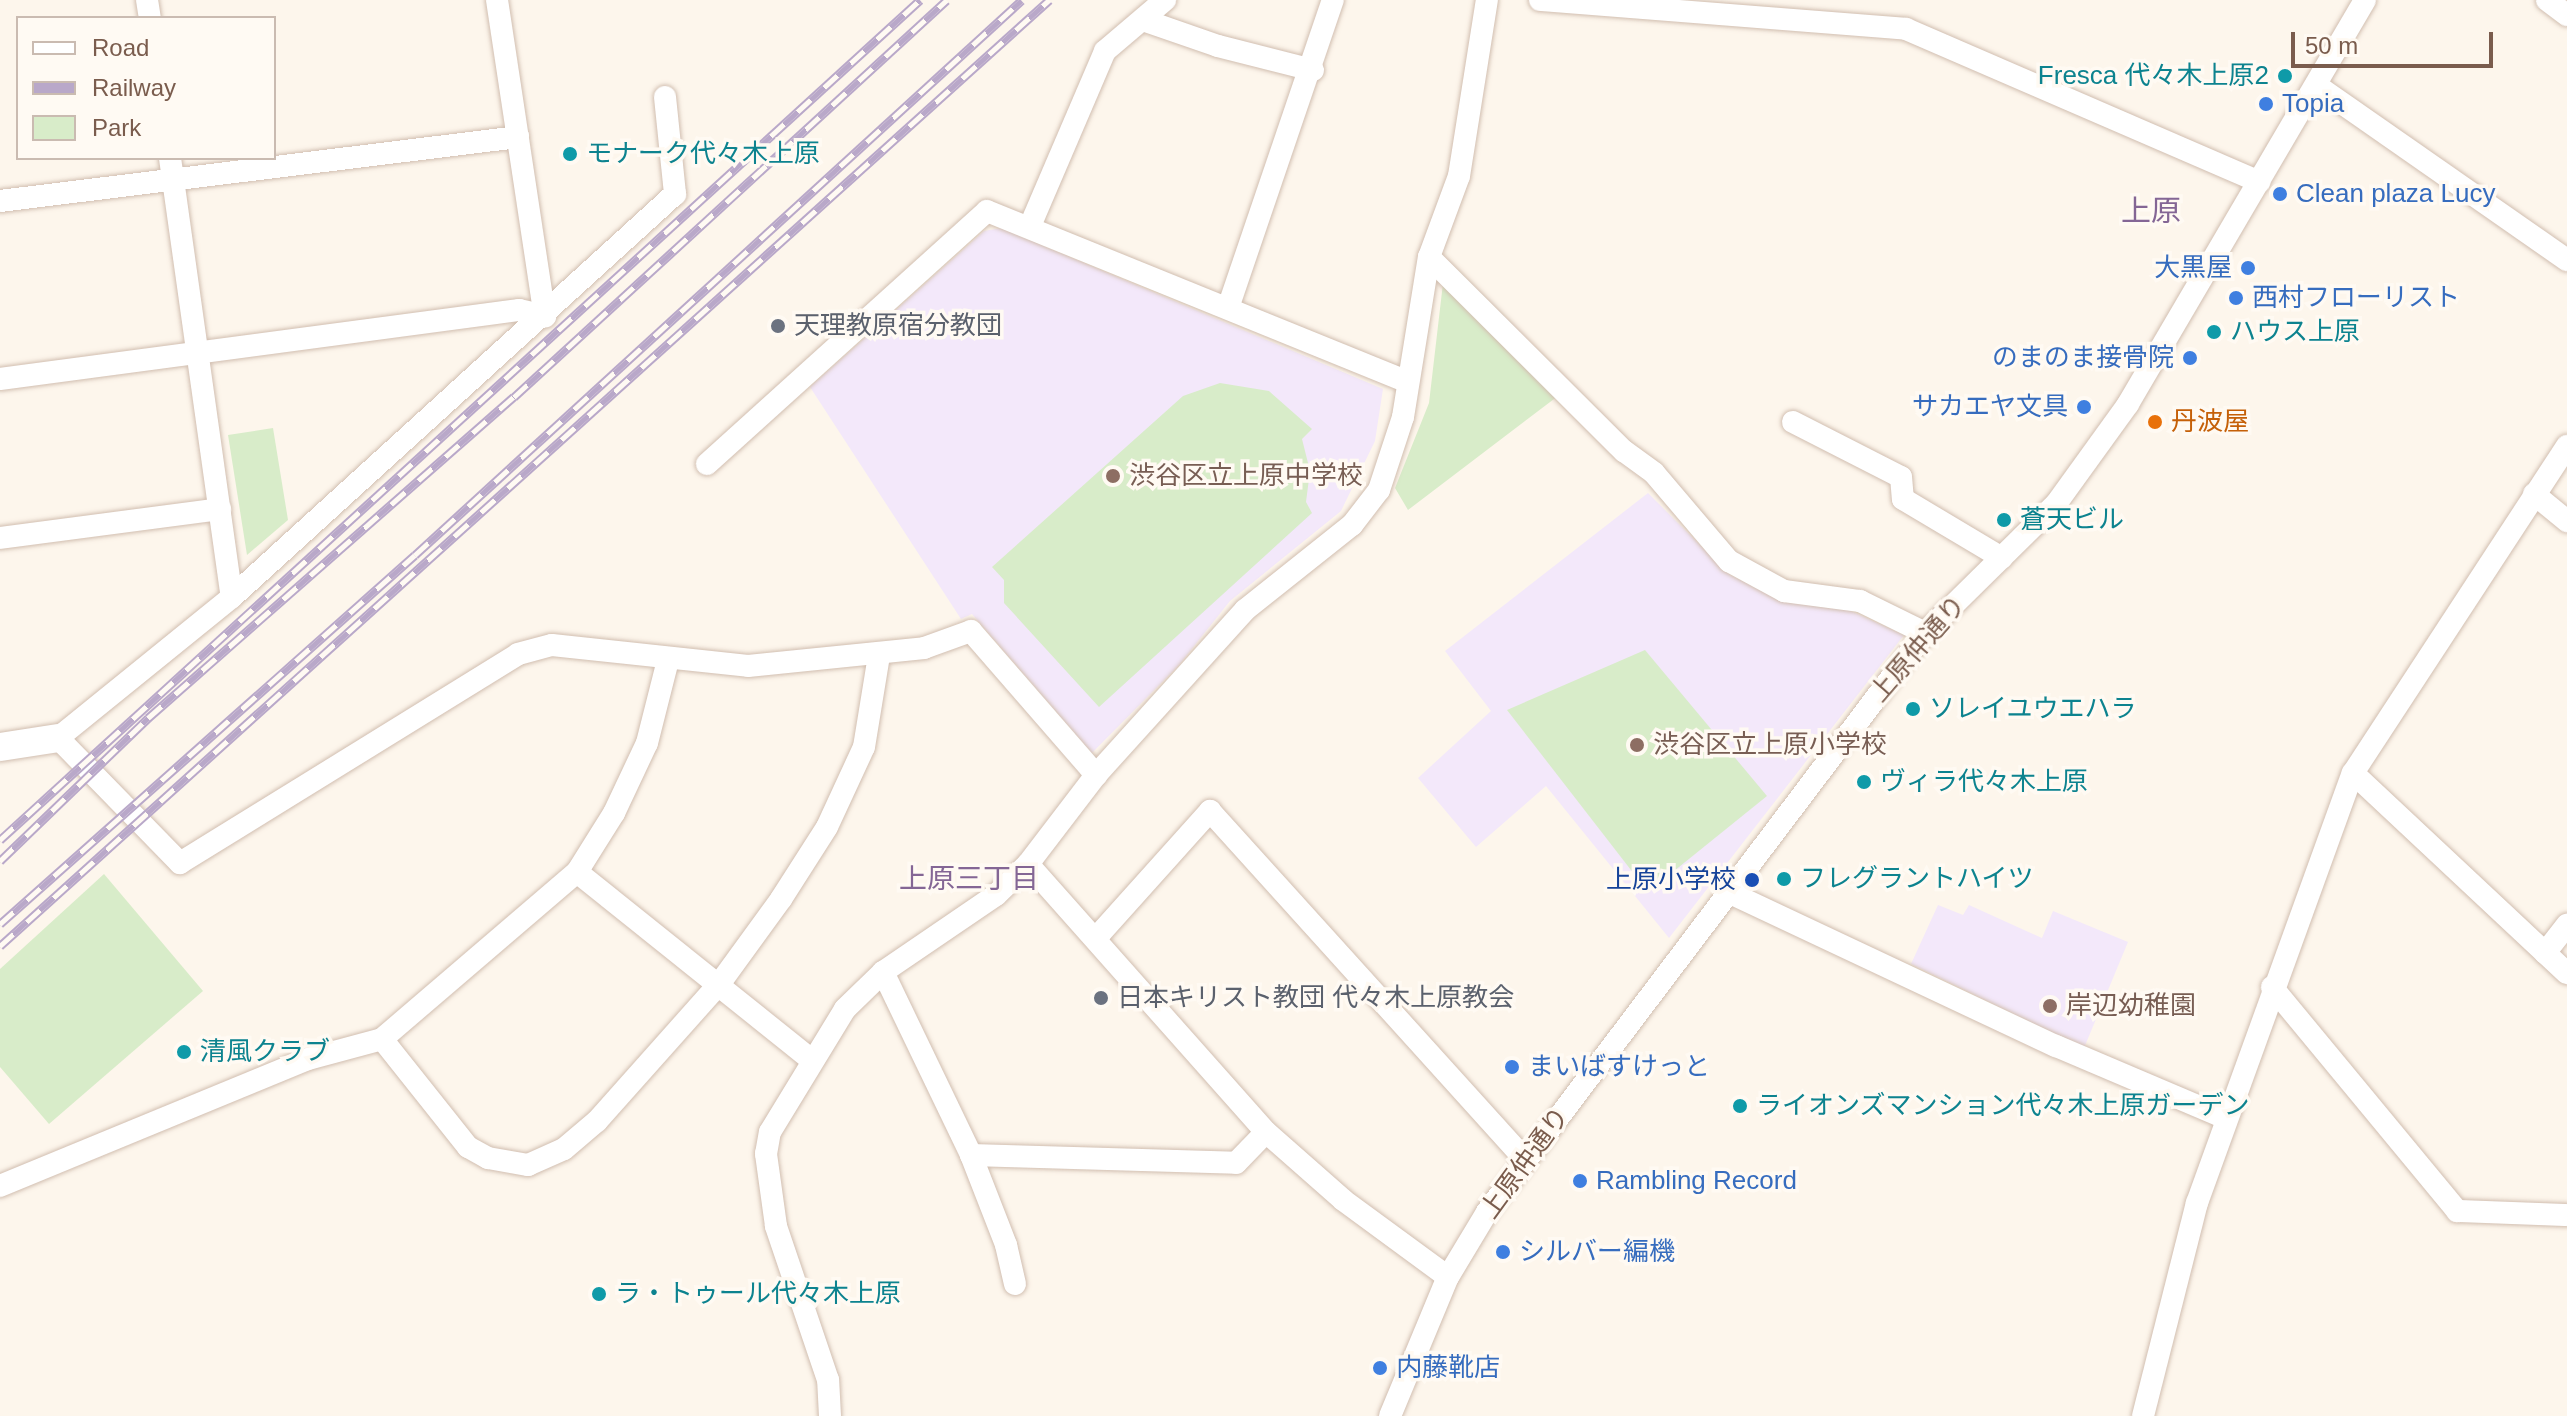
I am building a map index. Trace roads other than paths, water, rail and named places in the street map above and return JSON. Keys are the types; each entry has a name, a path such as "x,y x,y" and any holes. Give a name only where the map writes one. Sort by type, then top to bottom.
{"street":[{"path":"497,0 545,316"},
{"path":"1030,226 1105,51 1165,0"},
{"path":"1229,305 1313,70 1333,0"},
{"path":"830,1416 828,1380 776,1226 766,1154 770,1132 845,1009 883,972 996,895 1028,864 1096,775 1245,610 1352,525 1379,490 1408,382 1429,257 1459,176 1487,0"},
{"path":"1540,0 1906,29 2259,182"},
{"name":"上原仲通り","path":"1390,1416 1448,1277 1524,1159 1925,633 2056,504 2128,404 2365,0"},
{"path":"2547,0 2567,15"},
{"path":"1143,20 1218,46 1313,70"},
{"path":"2316,85 2567,260"},
{"path":"0,747 58,738 232,597 545,316 675,194 665,97"},
{"path":"276,159 518,137"},
{"path":"0,201 171,169 269,160"},
{"path":"171,169 232,597"},
{"path":"707,464 987,211 1229,305 1408,382"},
{"path":"1429,257 1624,451 1654,473 1729,561 1784,591 1860,601 1925,633"},
{"path":"0,379 519,310 545,316"},
{"path":"1793,422 1901,477 1903,499 2002,558"},
{"path":"2143,1416 2197,1203 2272,987 2353,773 2567,446"},
{"path":"2534,494 2567,521"},
{"path":"0,538 220,509"},
{"path":"58,738 180,863 518,654 552,645 668,660 748,666 924,648 971,631 1096,775"},
{"path":"382,1039 468,1147 488,1158 528,1165 564,1149 597,1121 720,983 781,899 848,785 870,722 879,655"},
{"path":"0,1186 308,1059 382,1039 577,872 614,813 647,743 668,660"},
{"path":"2353,773 2567,973"},
{"path":"1096,938 1210,811 1524,1159"},
{"path":"1028,864 1266,1132 1343,1200 1448,1277"},
{"path":"577,872 720,983 812,1060"},
{"path":"1728,892 2056,1046 2226,1118"},
{"path":"2545,953 2567,925"},
{"path":"883,972 971,1155 1006,1245 1015,1284"},
{"path":"2272,987 2457,1211 2567,1215"},
{"path":"971,1155 1236,1163 1266,1132"}],"railway":[{"path":"0,840 920,0"},
{"path":"0,861 148,718 514,397 947,0"},
{"path":"0,924 415,555 1022,0"},
{"path":"0,946 1049,0"}],"place":[{"name":"Fresca 代々木上原2","path":"2285,76"},
{"name":"Topia","path":"2266,104"},
{"name":"モナーク代々木上原","path":"570,154"},
{"name":"Clean plaza Lucy","path":"2280,194"},
{"name":"大黒屋","path":"2248,268"},
{"name":"西村フローリスト","path":"2236,298"},
{"name":"天理教原宿分教団","path":"778,326"},
{"name":"ハウス上原","path":"2214,332"},
{"name":"のまのま接骨院","path":"2190,358"},
{"name":"サカエヤ文具","path":"2084,407"},
{"name":"丹波屋","path":"2155,422"},
{"name":"渋谷区立上原中学校","path":"1113,476"},
{"name":"蒼天ビル","path":"2004,520"},
{"name":"ソレイユウエハラ","path":"1913,709"},
{"name":"渋谷区立上原小学校","path":"1637,745"},
{"name":"ヴィラ代々木上原","path":"1864,782"},
{"name":"フレグラントハイツ","path":"1784,879"},
{"name":"上原小学校","path":"1752,880"},
{"name":"日本キリスト教団 代々木上原教会","path":"1101,998"},
{"name":"岸辺幼稚園","path":"2050,1006"},
{"name":"清風クラブ","path":"184,1052"},
{"name":"まいばすけっと","path":"1512,1067"},
{"name":"ライオンズマンション代々木上原ガーデン","path":"1740,1106"},
{"name":"Rambling Record","path":"1580,1181"},
{"name":"シルバー編機","path":"1503,1252"},
{"name":"ラ・トゥール代々木上原","path":"599,1294"},
{"name":"内藤靴店","path":"1380,1368"}],"district":[{"name":"上原","path":"2151,211"},
{"name":"上原三丁目","path":"969,879"}]}
